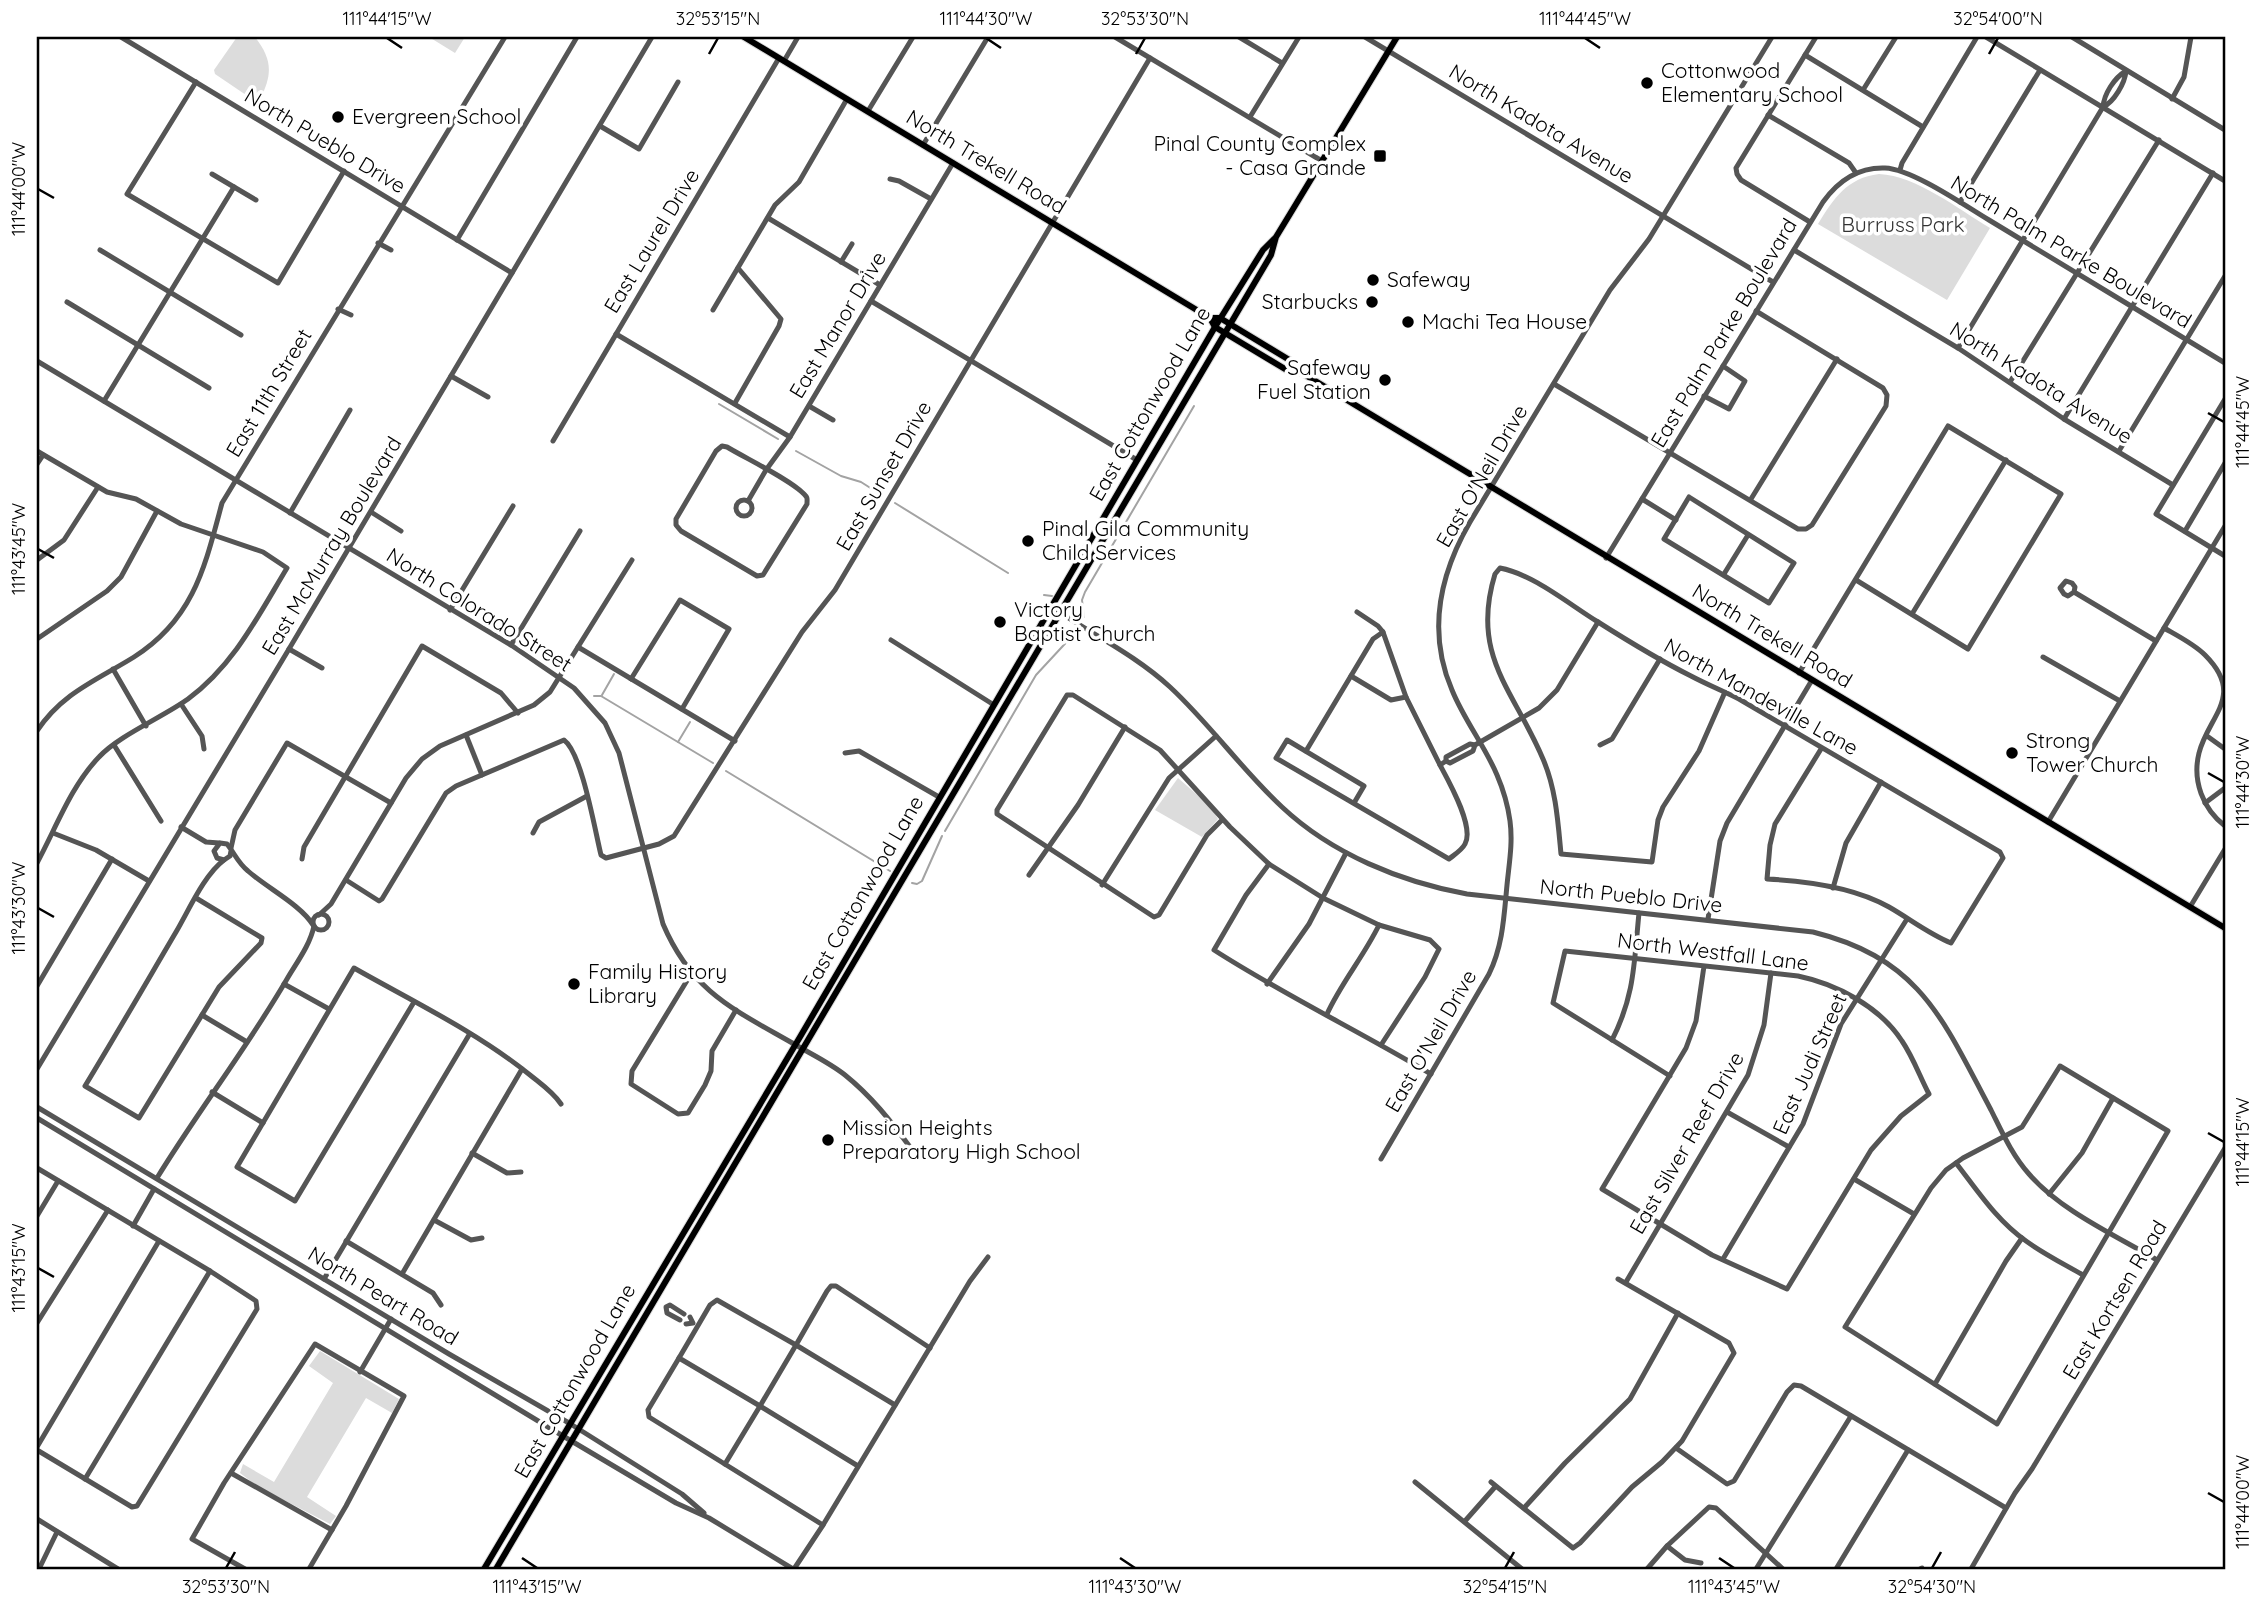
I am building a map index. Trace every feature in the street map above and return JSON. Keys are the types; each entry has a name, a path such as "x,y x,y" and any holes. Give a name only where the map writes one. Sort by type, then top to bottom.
{"main road":[{"name":"North Trekell Road","path":"744,37 1210,318 1215,327 1224,333 1290,372 1302,373"},
{"name":"East Cottonwood Lane","path":"496,1569 1230,324 1270,255 1276,237 1397,37"},
{"name":"East Cottonwood Lane","path":"484,1569 795,1045 1220,318 1263,250 1276,237"},
{"path":"1210,318 1220,318"},
{"name":"North Trekell Road","path":"1220,318 1296,364 1302,373 1606,558 2225,928"},
{"path":"1158,424 1167,430"}],"street":[{"name":"North Pueblo Drive","path":"121,37 512,273"},
{"name":"East 11th Street","path":"37,731 50,712 84,684 136,656 166,632 184,608 200,583 222,503 505,37"},
{"path":"457,240 577,37"},
{"name":"East McMurray Boulevard","path":"37,1069 652,37"},
{"name":"East Laurel Drive","path":"553,441 781,59 798,37"},
{"path":"868,111 914,37"},
{"path":"923,145 988,37"},
{"path":"1115,37 1322,161"},
{"path":"1239,37 1282,63"},
{"path":"1250,117 1298,37"},
{"name":"North Kadota Avenue","path":"1365,37 1773,282"},
{"name":"East O'Neil Drive","path":"1381,1158 1497,956 1506,898 1511,845 1510,821 1497,775 1452,691 1441,652 1439,628 1445,576 1454,549 1610,290 1649,239 1772,37"},
{"path":"1810,222 1741,180 1736,168 1816,37"},
{"path":"1863,90 1896,37"},
{"path":"1768,115 1849,163 1856,173 1868,169 1900,170 1977,37"},
{"path":"1986,37 2225,181"},
{"path":"2072,37 2225,130"},
{"path":"2172,99 2183,77 2191,37"},
{"path":"1805,55 1923,127"},
{"name":"East Sunset Drive","path":"587,796 601,855 606,858 669,839 679,831 802,632 835,590 1150,58"},
{"path":"1960,202 2040,70"},
{"path":"1958,348 2103,107 2109,105 2125,79 2126,71"},
{"path":"196,82 127,194 278,283 344,172"},
{"path":"600,126 639,149 678,82"},
{"path":"713,310 775,205 799,182 847,99"},
{"path":"2010,382 2159,140"},
{"name":"East Manor Drive","path":"748,501 809,406 953,163"},
{"name":"North Palm Parke Boulevard","path":"1900,170 1960,202 2225,363"},
{"name":"East Palm Parke Boulevard","path":"1606,558 1810,222 1832,190 1856,173"},
{"path":"2064,419 2213,173"},
{"path":"212,174 256,200"},
{"path":"890,179 900,181 931,199"},
{"path":"104,401 234,187"},
{"path":"768,218 880,285"},
{"path":"379,243 391,250"},
{"path":"841,262 852,244"},
{"path":"100,250 241,335"},
{"name":"North Kadota Avenue","path":"1794,250 1958,348 2024,394 2173,485"},
{"path":"735,403 781,319 738,268"},
{"path":"2119,451 2225,276"},
{"path":"871,301 1137,460"},
{"path":"67,302 209,388"},
{"path":"338,309 351,316"},
{"path":"1554,384 1798,529 1806,529 1812,525 1886,406 1887,395 1883,387 1756,311"},
{"path":"616,334 790,437"},
{"path":"1751,499 1837,359"},
{"name":"North Colorado Street","path":"37,361 511,646 560,678 586,699 605,723 620,753 663,924 673,949 691,974 736,1010 843,1073 878,1104 910,1147"},
{"path":"1704,396 1729,410 1745,381 1723,366"},
{"path":"451,376 488,397"},
{"path":"2225,399 2156,514 2225,556"},
{"path":"809,406 833,420"},
{"path":"290,513 350,410"},
{"path":"1799,673 1948,426 2062,494 1968,649 1856,580"},
{"path":"722,446 766,470 802,492 807,498 807,504 768,570 757,576 681,531 676,525 676,519 716,451 722,446"},
{"path":"37,464 40,453 107,492 136,499 181,524 263,552 287,568 239,649 216,676 181,704 100,755 84,776 37,863"},
{"path":"1912,614 2006,460"},
{"path":"2185,531 2225,463"},
{"path":"37,560 64,540 98,487"},
{"path":"1689,497 1794,563 1769,603 1664,539 1676,520 1689,497"},
{"path":"1642,499 1676,520"},
{"path":"450,610 513,506"},
{"path":"37,639 107,592 121,578 157,511"},
{"path":"370,512 401,531"},
{"path":"2048,822 2225,526"},
{"path":"511,646 580,531"},
{"path":"1724,575 1748,535"},
{"path":"156,1178 284,984 310,940 314,918 331,904 406,778 422,759 440,746 518,713 550,692 632,560"},
{"name":"North Mandeville Lane","path":"1523,718 1499,677 1490,651 1486,623 1491,585 1500,568 1538,585 1660,659 1725,692 2000,852 2003,858 1951,943 1907,919"},
{"path":"2074,592 2156,641"},
{"path":"631,679 680,600 729,629 682,709"},
{"name":"North Pueblo Drive","path":"1052,607 1144,665 1170,687 1284,809 1346,853 1430,887 1813,932 1859,946 1881,959 1903,974 1928,998 1943,1020 2015,1157 2027,1172 2049,1194 2157,1260"},
{"path":"1354,803 1364,786 1287,740 1276,758 1449,859 1465,845 1467,838 1460,807 1443,763 1406,698 1383,632 1357,612"},
{"path":"1443,763 1446,757 1470,744 1478,743 1539,708 1557,690 1598,622"},
{"path":"2164,628 2204,653 2214,665 2224,687 2220,712 2199,752 2197,772 2205,803 2225,826"},
{"path":"1306,751 1373,639 1383,632"},
{"path":"891,640 994,705"},
{"path":"302,859 304,847 422,646 500,693 518,713"},
{"path":"578,647 735,741"},
{"path":"289,649 322,667"},
{"path":"2043,657 2120,701"},
{"path":"1600,745 1612,739 1660,659"},
{"path":"113,669 146,726"},
{"path":"1351,676 1391,700 1406,698"},
{"path":"1708,919 1720,841 1727,823 1812,681"},
{"path":"1523,718 1544,761 1553,792 1561,854 1652,862 1658,820 1663,807 1699,751 1725,692"},
{"path":"1222,820 1207,835 1160,915 1154,918 997,814 997,810 1067,695 1073,695 1160,750 1222,820 1269,864 1323,898 1379,925 1430,940 1439,949 1425,977 1381,1045"},
{"path":"181,704 202,736 204,749"},
{"path":"1029,875 1079,805 1125,727"},
{"path":"466,735 482,775"},
{"path":"1102,885 1164,785 1216,736"},
{"path":"2207,736 2225,749"},
{"path":"346,880 379,901 446,793 456,786 564,740 570,744 587,796 539,822 533,833"},
{"path":"213,870 215,848 235,830 287,743 391,803"},
{"path":"114,745 161,821"},
{"path":"1821,749 1775,824 1767,879 1833,888 1887,906 1907,919"},
{"path":"845,753 859,751 939,797"},
{"path":"1833,888 1846,843 1881,782"},
{"path":"2205,803 2225,788"},
{"path":"181,827 206,842 215,855 239,863"},
{"path":"196,898 262,938 261,943 219,987 139,1118 85,1086 196,898 213,870 225,860 231,850 235,830"},
{"path":"53,833 112,859 149,881"},
{"path":"206,842 221,843 231,850 239,863 304,913 319,930 323,930"},
{"path":"2190,907 2225,849"},
{"path":"1268,984 1308,924 1346,853"},
{"path":"37,986 112,859"},
{"path":"1269,864 1246,895 1214,950 1268,984 1431,1073"},
{"path":"310,940 327,927 331,904"},
{"path":"304,913 323,915 328,920"},
{"path":"1639,913 1630,999 1612,1040 1670,1076"},
{"name":"East Judi Street","path":"1723,1259 1803,1124 1835,1035 1907,919"},
{"path":"1327,1014 1379,925"},
{"name":"North Westfall Lane","path":"1612,1040 1553,1003 1565,951 1771,973 1821,982 1855,999 1878,1014 1903,1041 1929,1094 1884,1132 1854,1179"},
{"path":"1703,966 1696,1021 1686,1048 1602,1189 1723,1259 1787,1289 1854,1179 1914,1214"},
{"path":"414,1002 295,1201 237,1167 354,968 414,1002 469,1035 522,1069 555,1095 561,1104"},
{"name":"East Silver Reef Drive","path":"1626,1282 1748,1075 1764,1025 1771,973"},
{"path":"691,974 632,1072 631,1084 678,1114 688,1113 711,1071 712,1051 736,1010"},
{"path":"284,984 329,1009"},
{"path":"202,1016 247,1042"},
{"path":"324,1279 469,1035"},
{"path":"2060,1066 2113,1098 2168,1131 1997,1424 1845,1327 1931,1188 1946,1170 1956,1163 2022,1127 2060,1066"},
{"path":"402,1274 522,1069"},
{"path":"212,1092 263,1123"},
{"path":"2049,1194 2082,1153 2113,1098"},
{"name":"North Peart Road","path":"37,1107 569,1423 682,1494 709,1518"},
{"path":"1727,1112 1790,1147"},
{"name":"North Peart Road","path":"37,1118 563,1436 794,1569"},
{"name":"East Kortsen Road","path":"1972,1569 2006,1508 2225,1148"},
{"path":"472,1153 508,1173 521,1172"},
{"path":"1956,1163 1994,1212 2022,1238 2083,1275"},
{"path":"37,1167 210,1271 256,1301 257,1309 137,1506 132,1507 37,1448 159,1241"},
{"path":"37,1216 58,1181"},
{"path":"134,1226 154,1189"},
{"path":"37,1323 108,1210"},
{"path":"434,1220 471,1240 482,1238"},
{"path":"1935,1384 2022,1238"},
{"path":"346,1241 433,1293 440,1305"},
{"path":"794,1569 970,1281 988,1257"},
{"path":"85,1479 210,1271"},
{"path":"1465,1521 1493,1484 1573,1548 1632,1487 1676,1448 1734,1353 1730,1343 1618,1279"},
{"path":"725,1464 831,1286 836,1286 930,1348"},
{"path":"654,1300 666,1307 670,1305 686,1319"},
{"path":"822,1525 649,1418 648,1410 679,1358 686,1319 713,1301 720,1300 895,1405"},
{"path":"1524,1508 1564,1463 1630,1399 1678,1313"},
{"path":"360,1371 391,1319"},
{"path":"245,1569 192,1539 231,1473 316,1343 404,1396 309,1569"},
{"path":"679,1358 858,1466"},
{"path":"1676,1448 1727,1484 1734,1481 1794,1385 1801,1386 2006,1508"},
{"path":"1756,1569 1851,1416"},
{"path":"1836,1569 1908,1450"},
{"path":"231,1473 332,1531"},
{"path":"1415,1482 1522,1569"},
{"path":"1647,1569 1667,1546 1709,1507 1716,1508 1783,1569"},
{"path":"37,1519 108,1566 118,1569"},
{"path":"39,1569 57,1532"},
{"path":"1667,1546 1685,1560 1701,1563"}],"green space":[{"path":"237,37 255,37 265,52 269,74 260,99 246,95 215,74 214,70"},
{"path":"429,37 465,37 455,53"},
{"name":"Burruss Park","path":"1879,174 1893,176 1922,187 1990,228 1947,300 1818,224 1842,191 1858,180"},
{"path":"1178,778 1210,806 1218,819 1202,837 1155,810"},
{"path":"320,1351 399,1399 392,1413 366,1398 307,1497 336,1516 330,1524 257,1486 240,1473 243,1464 274,1482 333,1383 309,1366"}],"waterway":[{"path":"719,404 778,439"},
{"path":"1084,617 1082,600 1085,592 1194,406"},
{"path":"796,451 841,476 861,482 883,496"},
{"path":"895,503 1008,573"},
{"path":"1044,595 1052,596"},
{"path":"945,831 1036,675 1074,634"},
{"path":"602,695 614,674"},
{"path":"594,696 601,696 713,763"},
{"path":"678,742 690,722"},
{"path":"726,771 890,871"},
{"path":"912,883 922,881 942,836"}],"place":[{"name":"Cottonwood Elementary School","path":"1647,83"},
{"name":"Evergreen School","path":"338,117"},
{"name":"Pinal County Complex - Casa Grande","path":"1380,156"},
{"name":"Safeway","path":"1373,280"},
{"name":"Starbucks","path":"1372,302"},
{"name":"Machi Tea House","path":"1408,322"},
{"name":"Safeway Fuel Station","path":"1385,380"},
{"name":"Pinal Gila Community Child Services","path":"1028,541"},
{"name":"Victory Baptist Church","path":"1000,622"},
{"name":"Strong Tower Church","path":"2012,753"},
{"name":"Family History Library","path":"574,984"},
{"name":"Mission Heights Preparatory High School","path":"828,1140"}]}
